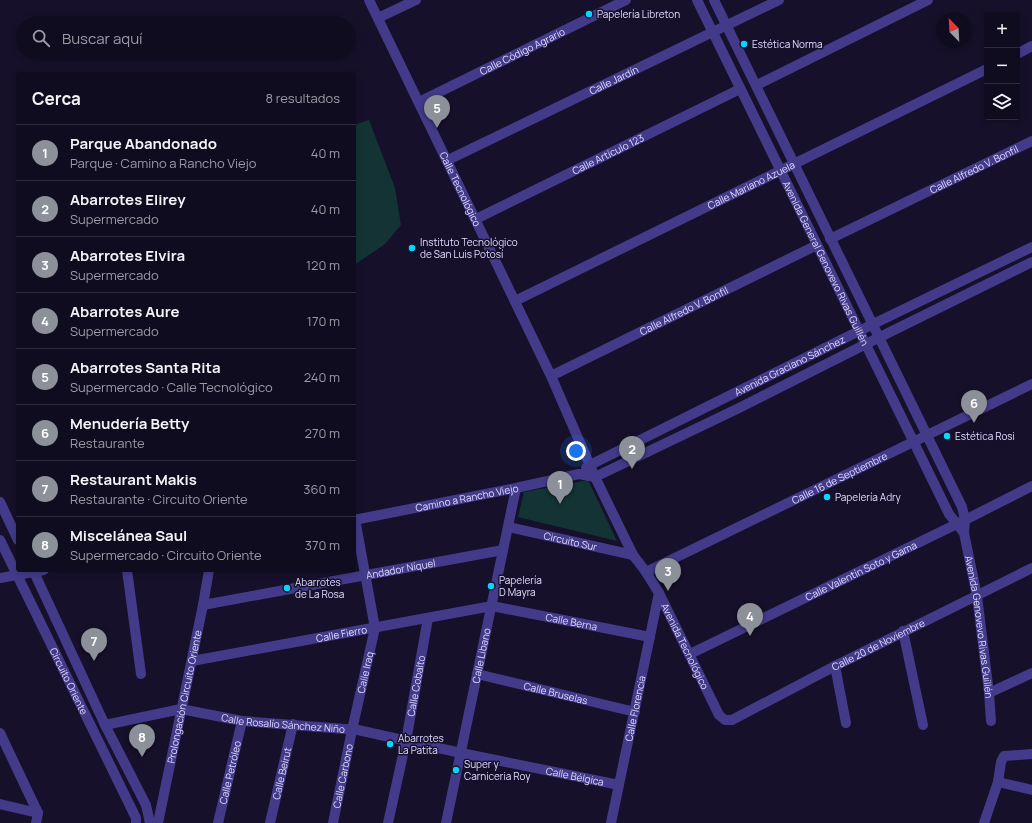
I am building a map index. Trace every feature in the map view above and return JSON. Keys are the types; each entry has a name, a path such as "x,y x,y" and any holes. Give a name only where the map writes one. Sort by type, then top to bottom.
{"street":[{"name":"Calle Tecnológico","path":"369,0 448,160 551,376 590,465"},
{"path":"378,18 416,0"},
{"name":"Calle Código Agrario","path":"419,102 626,0"},
{"name":"Avenida General Genovevo Rivas Guillén","path":"697,0 949,514 960,522 962,507 714,0"},
{"name":"Calle Jardín","path":"448,160 779,0"},
{"path":"756,85 928,0"},
{"path":"1020,52 1032,46"},
{"name":"Calle Mariano Azuela","path":"515,301 984,70"},
{"name":"Calle Artículo 123","path":"476,219 740,89"},
{"name":"Calle Alfredo V. Bonfil","path":"830,239 1032,141"},
{"name":"Calle Alfredo V. Bonfil","path":"551,376 817,245"},
{"name":"Avenida Graciano Sánchez","path":"590,465 1032,247"},
{"name":"Avenida Graciano Sánchez","path":"595,477 737,409 1032,262"},
{"name":"Calle 16 de Septiembre","path":"646,572 1032,384"},
{"path":"730,395 737,409"},
{"name":"Camino a Rancho Viejo","path":"578,474 590,465"},
{"name":"Avenida Tecnológico","path":"590,465 633,555 659,593 719,715 725,720"},
{"name":"Camino a Rancho Viejo","path":"356,520 578,474 595,477"},
{"name":"Calle Valentín Soto y Gama","path":"690,654 1032,486"},
{"name":"Calle Libano","path":"446,823 516,488"},
{"path":"0,502 16,536"},
{"name":"Avenida Genovevo Rivas Guillén","path":"960,522 964,533 977,596 990,694 991,721"},
{"name":"Calle Iraq","path":"352,730 375,628 356,525"},
{"name":"Circuito Sur","path":"508,527 633,555"},
{"name":"Circuito Oriente","path":"0,540 136,818 136,823"},
{"name":"Andador Níquel","path":"203,605 503,550"},
{"name":"Calle 20 de Noviembre","path":"725,720 732,720 903,631 1032,568"},
{"path":"0,578 29,572"},
{"name":"Circuito Oriente","path":"33,572 105,725 146,805 150,823"},
{"path":"127,572 141,674"},
{"name":"Prolongación Circuito Oriente","path":"158,823 192,661 209,572"},
{"name":"Calle Florencia","path":"611,823 659,593"},
{"name":"Calle Fierro","path":"192,661 492,606"},
{"name":"Calle Berna","path":"492,606 650,636"},
{"name":"Calle Cobalto","path":"388,823 406,741 428,618"},
{"path":"903,631 923,725"},
{"path":"834,666 846,723"},
{"path":"990,694 1032,672"},
{"name":"Calle Bruselas","path":"477,674 634,712"},
{"name":"Calle Rosalío Sánchez Niño","path":"105,725 181,710 242,721 352,730 461,753"},
{"name":"Calle Petróleo","path":"218,823 242,721"},
{"name":"Calle Beirut","path":"270,823 293,724"},
{"name":"Calle Carbono","path":"334,823 352,730"},
{"path":"0,733 37,818"},
{"name":"Calle Bélgica","path":"461,753 619,785"},
{"path":"984,823 998,782 1001,762 1004,756 1032,754"},
{"path":"120,785 132,778"},
{"path":"998,782 1032,790"},
{"path":"0,804 37,818"}],"green space":[{"path":"369,120 395,188 401,225 385,244 356,264 356,124"},
{"path":"588,480 617,541 518,517 524,492"}],"place":[{"name":"Papelería Libreton","path":"589,14"},
{"name":"Estética Norma","path":"744,44"},
{"name":"Abarrotes Santa Rita","path":"437,128"},
{"name":"Instituto Tecnológico de San Luis Potosí","path":"412,248"},
{"name":"Menudería Betty","path":"974,423"},
{"name":"Estética Rosi","path":"947,436"},
{"name":"Abarrotes Elirey","path":"632,469"},
{"name":"Papelería Adry","path":"827,497"},
{"name":"Parque Abandonado","path":"560,504"},
{"name":"Papelería D Mayra","path":"491,586"},
{"name":"Abarrotes de La Rosa","path":"287,588"},
{"name":"Abarrotes Elvira","path":"668,591"},
{"name":"Abarrotes Aure","path":"750,636"},
{"name":"Restaurant Makis","path":"94,661"},
{"name":"Abarrotes La Patita","path":"390,744"},
{"name":"Miscelánea Saul","path":"142,757"},
{"name":"Super y Carniceria Roy","path":"456,770"}]}
